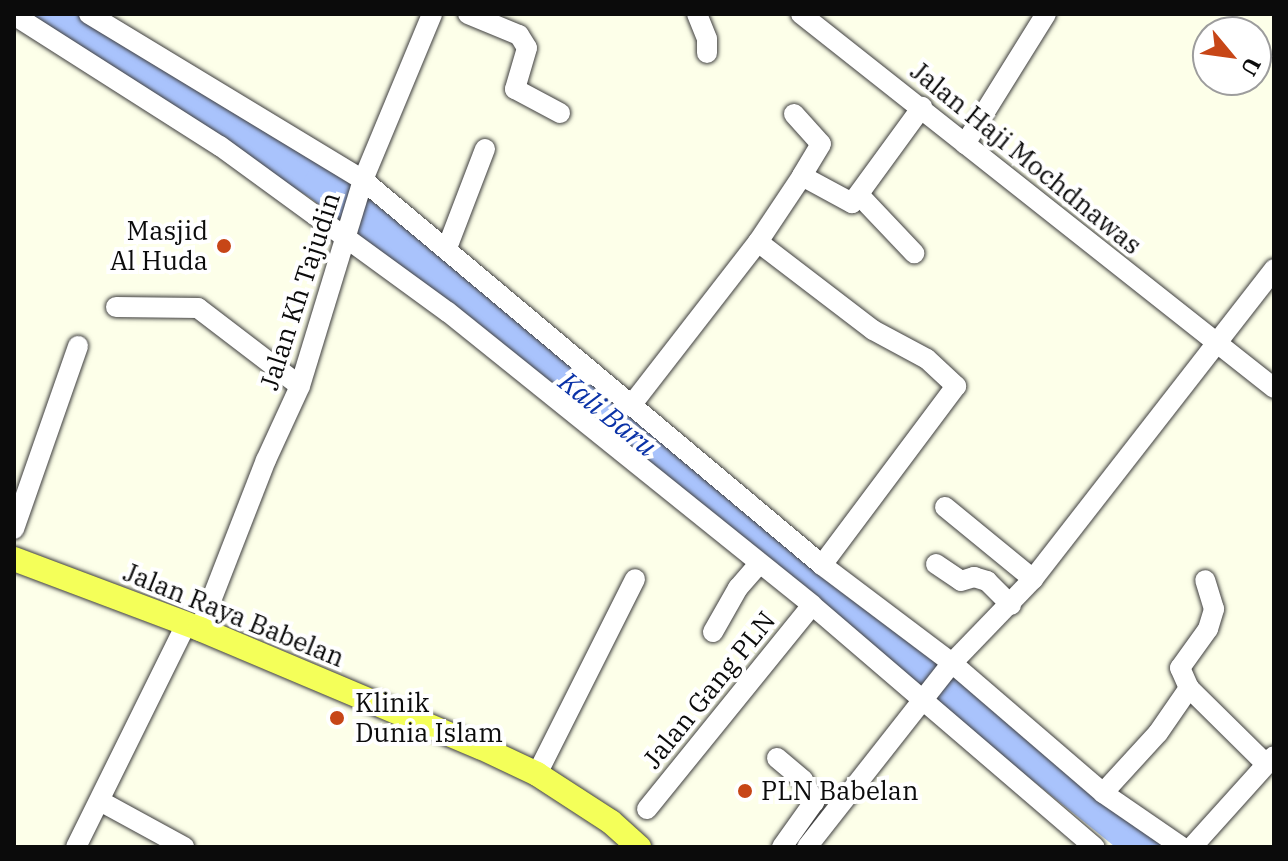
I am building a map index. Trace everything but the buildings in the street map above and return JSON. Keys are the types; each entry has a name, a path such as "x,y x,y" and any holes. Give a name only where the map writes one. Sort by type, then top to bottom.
{"main road":[{"name":"Jalan Raya Babelan","path":"14,559 193,626 537,774 611,822 639,847"}],"street":[{"path":"89,14 360,188 447,248 822,565 1094,847"},
{"name":"Jalan Kh Tajudin","path":"76,847 193,626 300,386 360,188 432,14"},
{"path":"468,14 519,35 527,48 515,89 560,113"},
{"path":"697,14 707,39 707,53"},
{"name":"Jalan Haji Mochdnawas","path":"801,14 1274,388"},
{"path":"965,144 1046,14"},
{"path":"14,15 347,227 812,605 937,682 1182,847"},
{"path":"802,176 852,203 922,107"},
{"path":"633,403 758,242 821,144 794,114"},
{"path":"447,248 485,149"},
{"path":"860,196 914,253"},
{"path":"758,242 873,330 927,359 956,388 822,565"},
{"path":"807,847 937,682 1033,579 1274,269"},
{"path":"116,307 198,308 300,386"},
{"path":"14,529 78,346"},
{"path":"945,507 1033,579"},
{"path":"713,632 738,588 759,564"},
{"path":"936,564 959,581 974,577 987,581 1011,605"},
{"path":"537,774 635,579"},
{"path":"1192,847 1270,760 1189,688 1180,668 1208,629 1214,609 1205,580"},
{"name":"Jalan Gang PLN","path":"647,809 812,605"},
{"path":"1103,793 1158,733 1189,688"},
{"path":"777,758 803,780 814,802 782,847"},
{"path":"100,801 184,847"}],"waterway":[{"name":"Kali Baru","path":"48,14 322,184 1144,847"}],"place":[{"name":"Masjid Al Huda","path":"224,246"},
{"name":"Klinik Dunia Islam","path":"337,718"},
{"name":"PLN Babelan","path":"745,791"}]}
